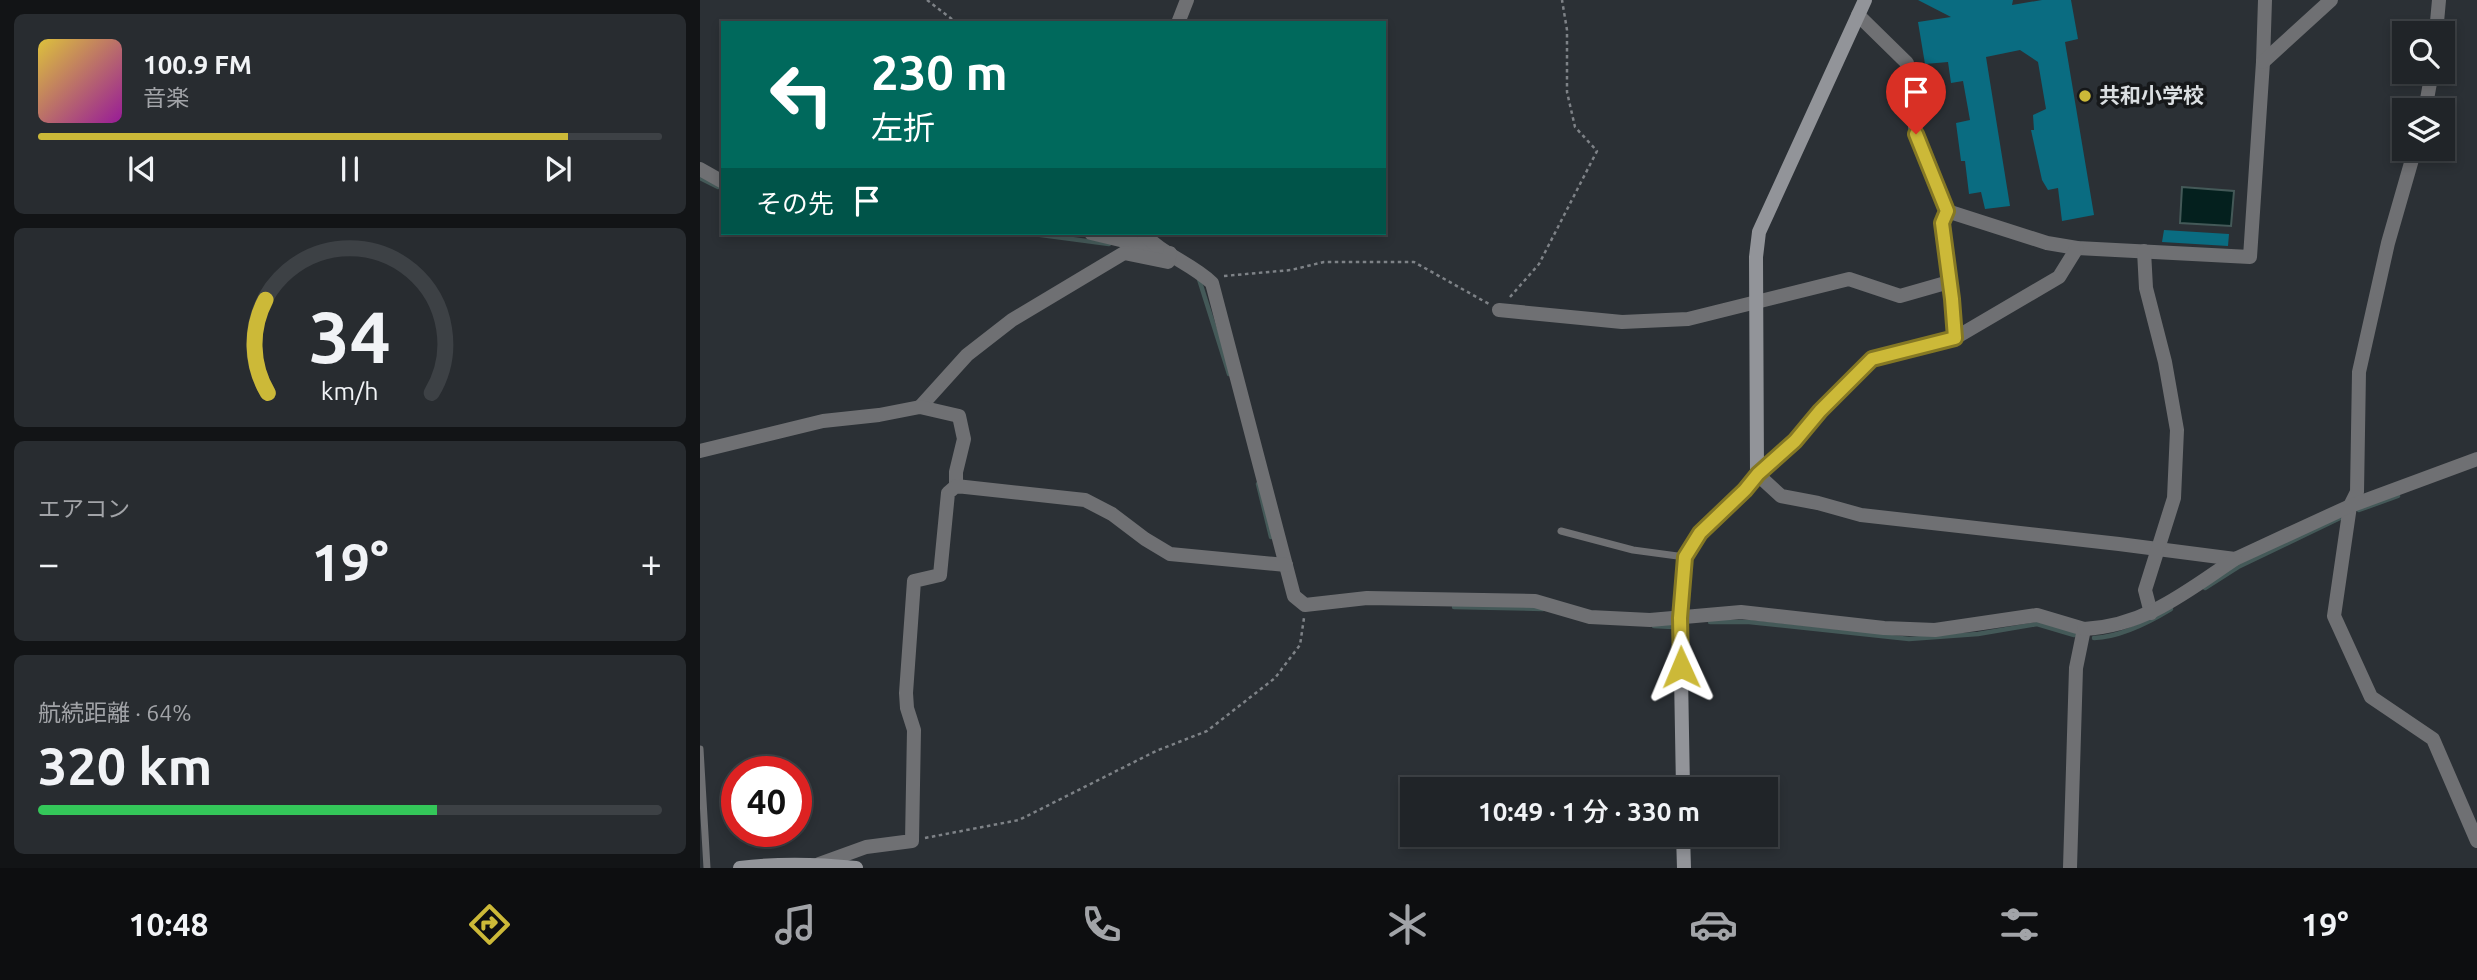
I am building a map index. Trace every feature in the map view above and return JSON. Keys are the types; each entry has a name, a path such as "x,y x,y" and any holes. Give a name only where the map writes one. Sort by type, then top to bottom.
{"street":[{"path":"1179,21 1187,0"},
{"path":"1865,0 1759,232 1756,257 1758,474 1781,496 1861,516 2235,559"},
{"path":"1947,211 2046,243 2250,257 2265,0"},
{"path":"2263,62 2331,0"},
{"path":"2437,21 2440,0"},
{"path":"1858,16 1906,63 1916,134 1947,211 1942,223 1955,338"},
{"path":"2412,161 2388,243 2359,372 2357,492 2350,506 2334,616 2371,697 2433,739 2477,841"},
{"path":"700,169 721,181"},
{"path":"1099,235 1170,253"},
{"path":"1145,235 1150,241 1198,269 1212,283 1280,565 1294,596 1306,605 1367,598 1535,601 1590,617 1650,620 1741,612 1884,628 1935,629 2037,615 2084,629 2105,628 2151,613 2235,559 2350,506 2477,458"},
{"path":"1683,777 1680,618 1685,557 1700,533 1795,441 1820,411 1872,359 1955,338 2059,277 2077,247"},
{"path":"2144,251 2146,288 2165,362 2177,430 2174,498 2145,590 2151,613"},
{"path":"920,407 967,355 1035,306 1124,253 1168,262 1170,253"},
{"path":"1499,310 1622,322 1688,319 1849,279 1900,296 1949,282"},
{"path":"700,451 823,421 920,407 959,416 964,439 956,472 956,486"},
{"path":"819,864 866,847 912,841 914,730 907,708 906,693 914,581 940,575 948,493 956,486 1086,500 1112,514 1170,554 1280,565"},
{"path":"2070,868 2076,668 2084,629"},
{"path":"1684,847 1684,868"},
{"path":"740,868 819,864 856,868"}],"lane":[{"path":"1561,531 1633,550 1685,557"},
{"path":"700,749 707,868"}],"path":[{"path":"927,0 954,21"},
{"path":"1207,278 1291,270 1324,262 1414,262 1499,310 1539,264 1597,151 1575,127 1567,92 1567,30 1562,0"},
{"path":"912,841 1019,820 1156,751 1206,731 1275,678 1300,645 1306,605"}],"shaded area":[{"path":"2182,187 2234,191 2231,226 2180,223"}],"building":[{"path":"1918,0 2013,0 2012,5 2042,0 2071,0 2078,39 2065,42 2094,215 2062,221 2058,188 2048,190 2042,180 2031,130 2034,130 2033,115 2046,109 2038,62 2020,50 1986,57 2010,206 1985,209 1981,192 1969,194 1956,123 1970,120 1963,81 1951,83 1948,62 1925,64 1918,22 1951,17"},
{"path":"2164,230 2229,234 2228,246 2162,242"}],"waterway":[{"path":"700,178 718,187"},
{"path":"1041,235 1109,244"},
{"path":"1199,279 1229,374"},
{"path":"1258,484 1271,537"},
{"path":"2359,510 2398,496"},
{"path":"2205,588 2238,567 2340,518"},
{"path":"1454,607 1543,609"},
{"path":"2094,638 2134,628 2171,609"},
{"path":"1710,622 1749,622 1909,639 1978,634 2037,624 2074,635"},
{"path":"1654,626 1673,627"}],"place":[{"name":"共和小学校","path":"2085,96"}],"route":[{"path":"1681,667 1680,618 1685,557 1700,533 1795,441 1820,411 1872,359 1955,338 1942,223 1947,211 1916,134"}]}
